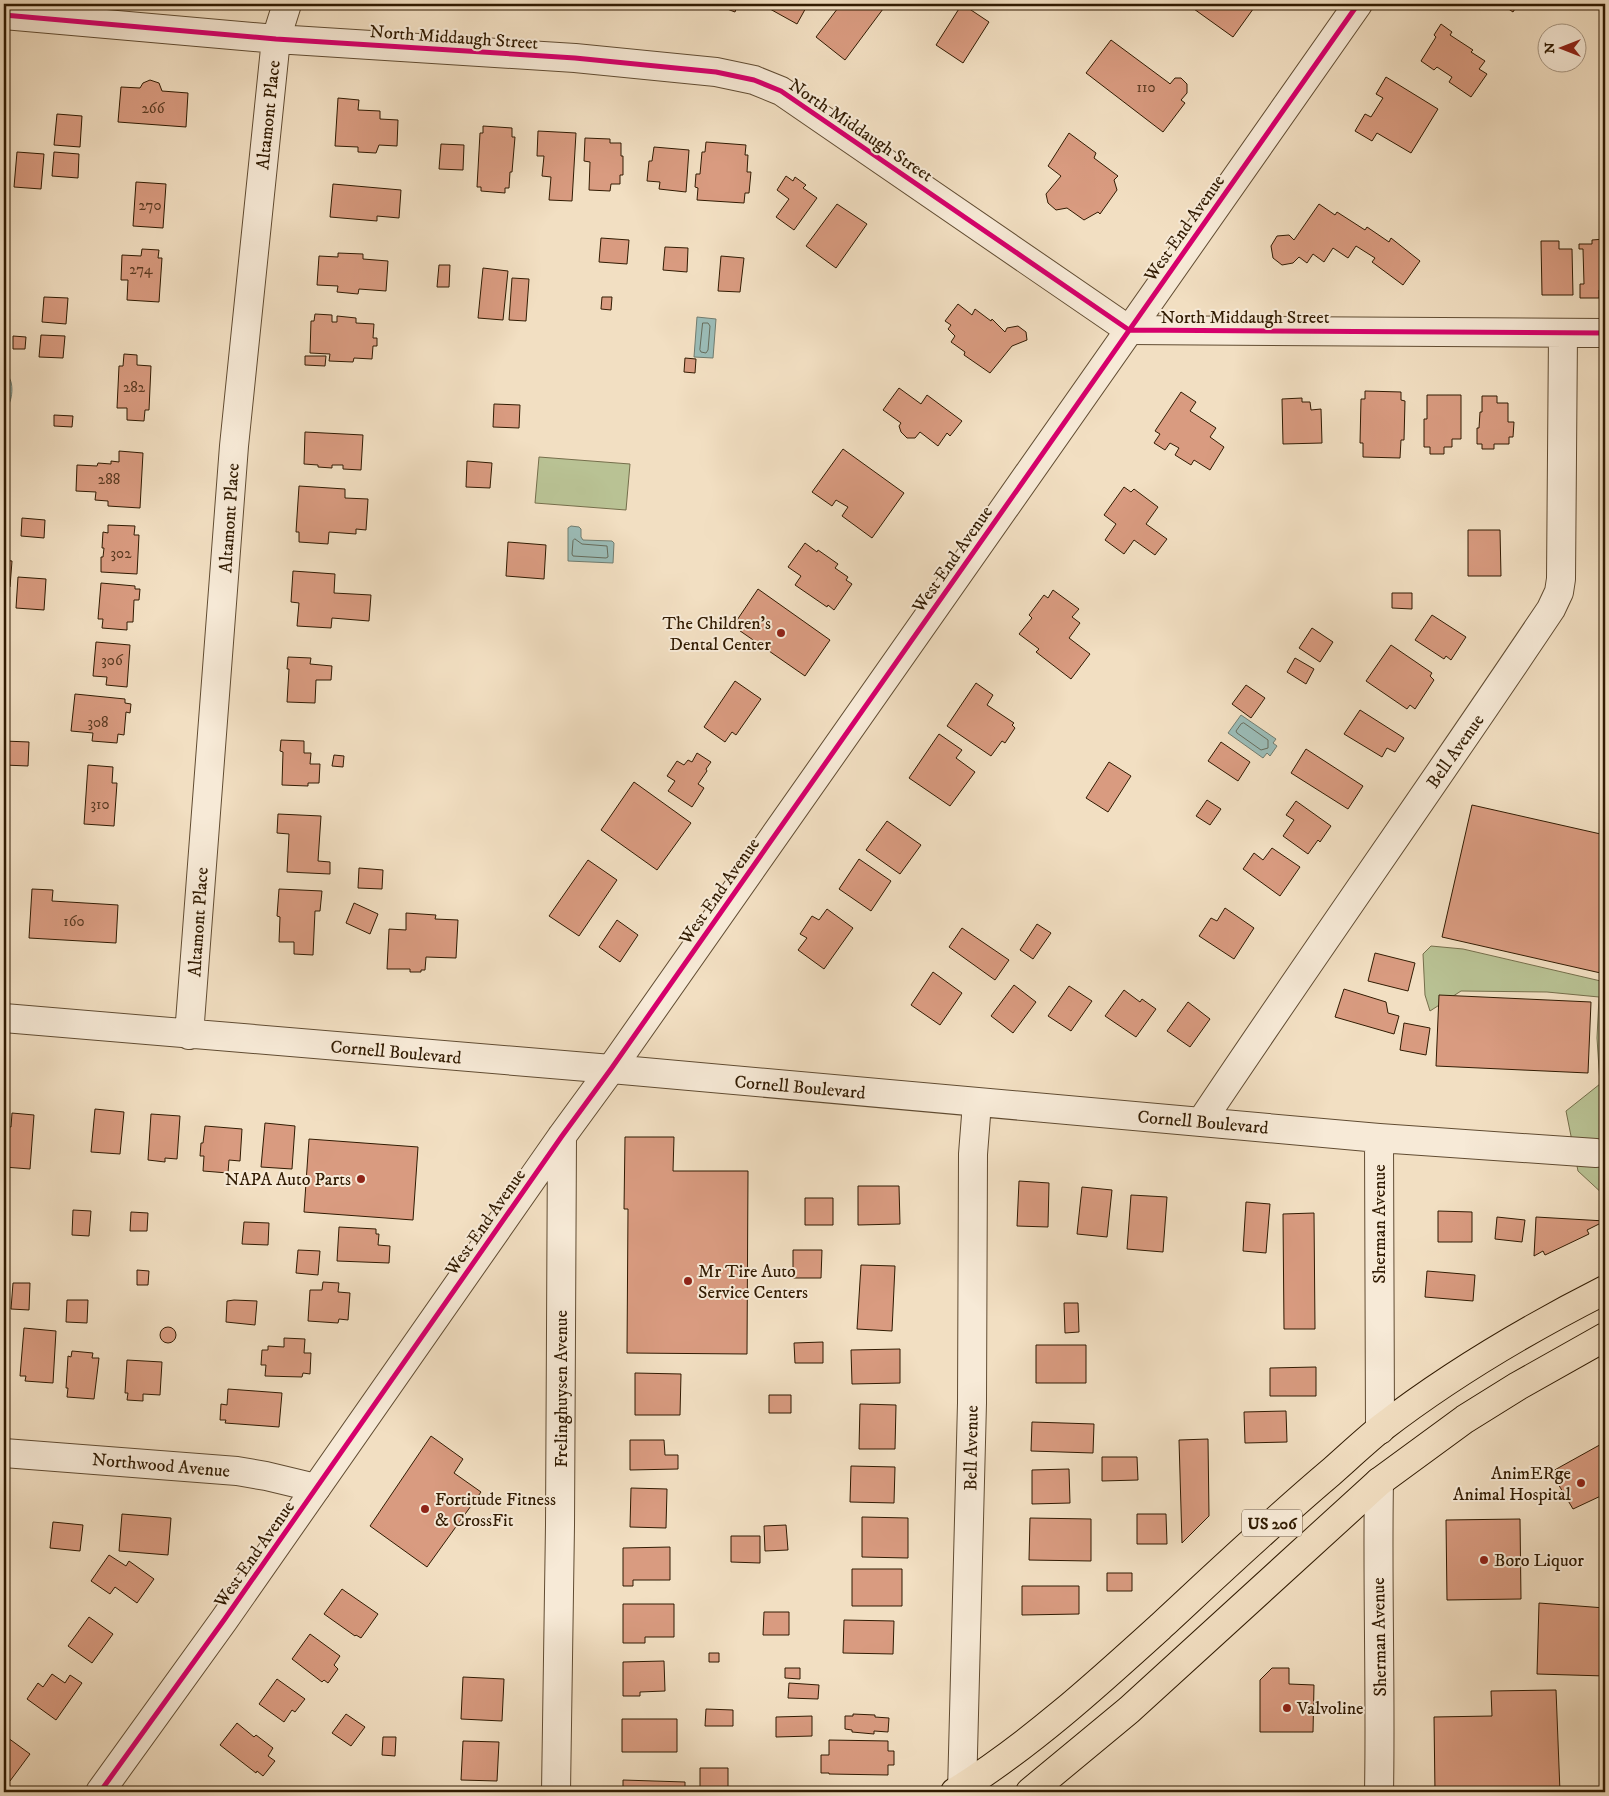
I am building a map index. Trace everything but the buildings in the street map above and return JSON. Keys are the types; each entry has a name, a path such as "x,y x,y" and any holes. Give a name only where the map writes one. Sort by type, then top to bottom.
{"highway":[{"name":"US 206","path":"960,1791 1012,1754 1072,1705 1115,1668 1283,1513 1380,1430 1444,1382 1561,1312 1605,1290"},
{"name":"US 206","path":"1030,1792 1137,1704 1379,1482 1466,1419 1518,1386 1605,1337"}],"street":[{"name":"Altamont Place","path":"189,1035 233,456 276,39 287,4"},
{"name":"West End Avenue","path":"100,1792 316,1488 562,1136 611,1070 1358,4"},
{"name":"North Middaugh Street","path":"4,15 276,39 575,58 716,72 754,80 781,91 1129,330 1605,333"},
{"name":"Bell Avenue","path":"1200,1122 1317,949 1476,721 1551,609 1559,592 1562,569 1563,333"},
{"name":"Cornell Boulevard","path":"4,1018 611,1070 977,1104 1379,1138 1596,1153"},
{"name":"Bell Avenue","path":"960,1791 972,1403 973,1154 977,1104"},
{"name":"Frelinghuysen Avenue","path":"556,1792 560,1525 562,1136"},
{"name":"Sherman Avenue","path":"1379,1138 1380,1430"},
{"name":"Northwood Avenue","path":"4,1453 237,1471 316,1488"},
{"name":"Sherman Avenue","path":"1379,1482 1379,1792"}],"green space":[{"path":"539,457 630,464 626,510 535,503"},
{"path":"1431,946 1463,949 1605,982 1605,1196 1578,1171 1566,1111 1600,1084 1597,1038 1599,997 1547,992 1461,991 1430,1011 1425,995 1423,954"}],"water":[{"path":"697,317 716,319 713,358 694,357"},
{"path":"4,376 8,376 12,389 11,399 4,411"},
{"path":"571,526 581,529 583,540 612,541 614,543 613,563 568,561 568,528"},
{"path":"1241,715 1276,739 1273,743 1277,746 1270,756 1267,753 1263,758 1228,733"}],"cycle path":[{"path":"100,1792 224,1620 1358,4"},
{"path":"4,15 276,39 575,58 716,72 754,80 781,91 1129,330 1605,333"}],"place":[{"name":"The Children's Dental Center","path":"781,633"},
{"name":"NAPA Auto Parts","path":"361,1179"},
{"name":"Mr Tire Auto Service Centers","path":"688,1281"},
{"name":"AnimERge Animal Hospital","path":"1581,1483"},
{"name":"Fortitude Fitness & CrossFit","path":"425,1509"},
{"name":"Boro Liquor","path":"1484,1560"},
{"name":"Valvoline","path":"1287,1708"}]}
